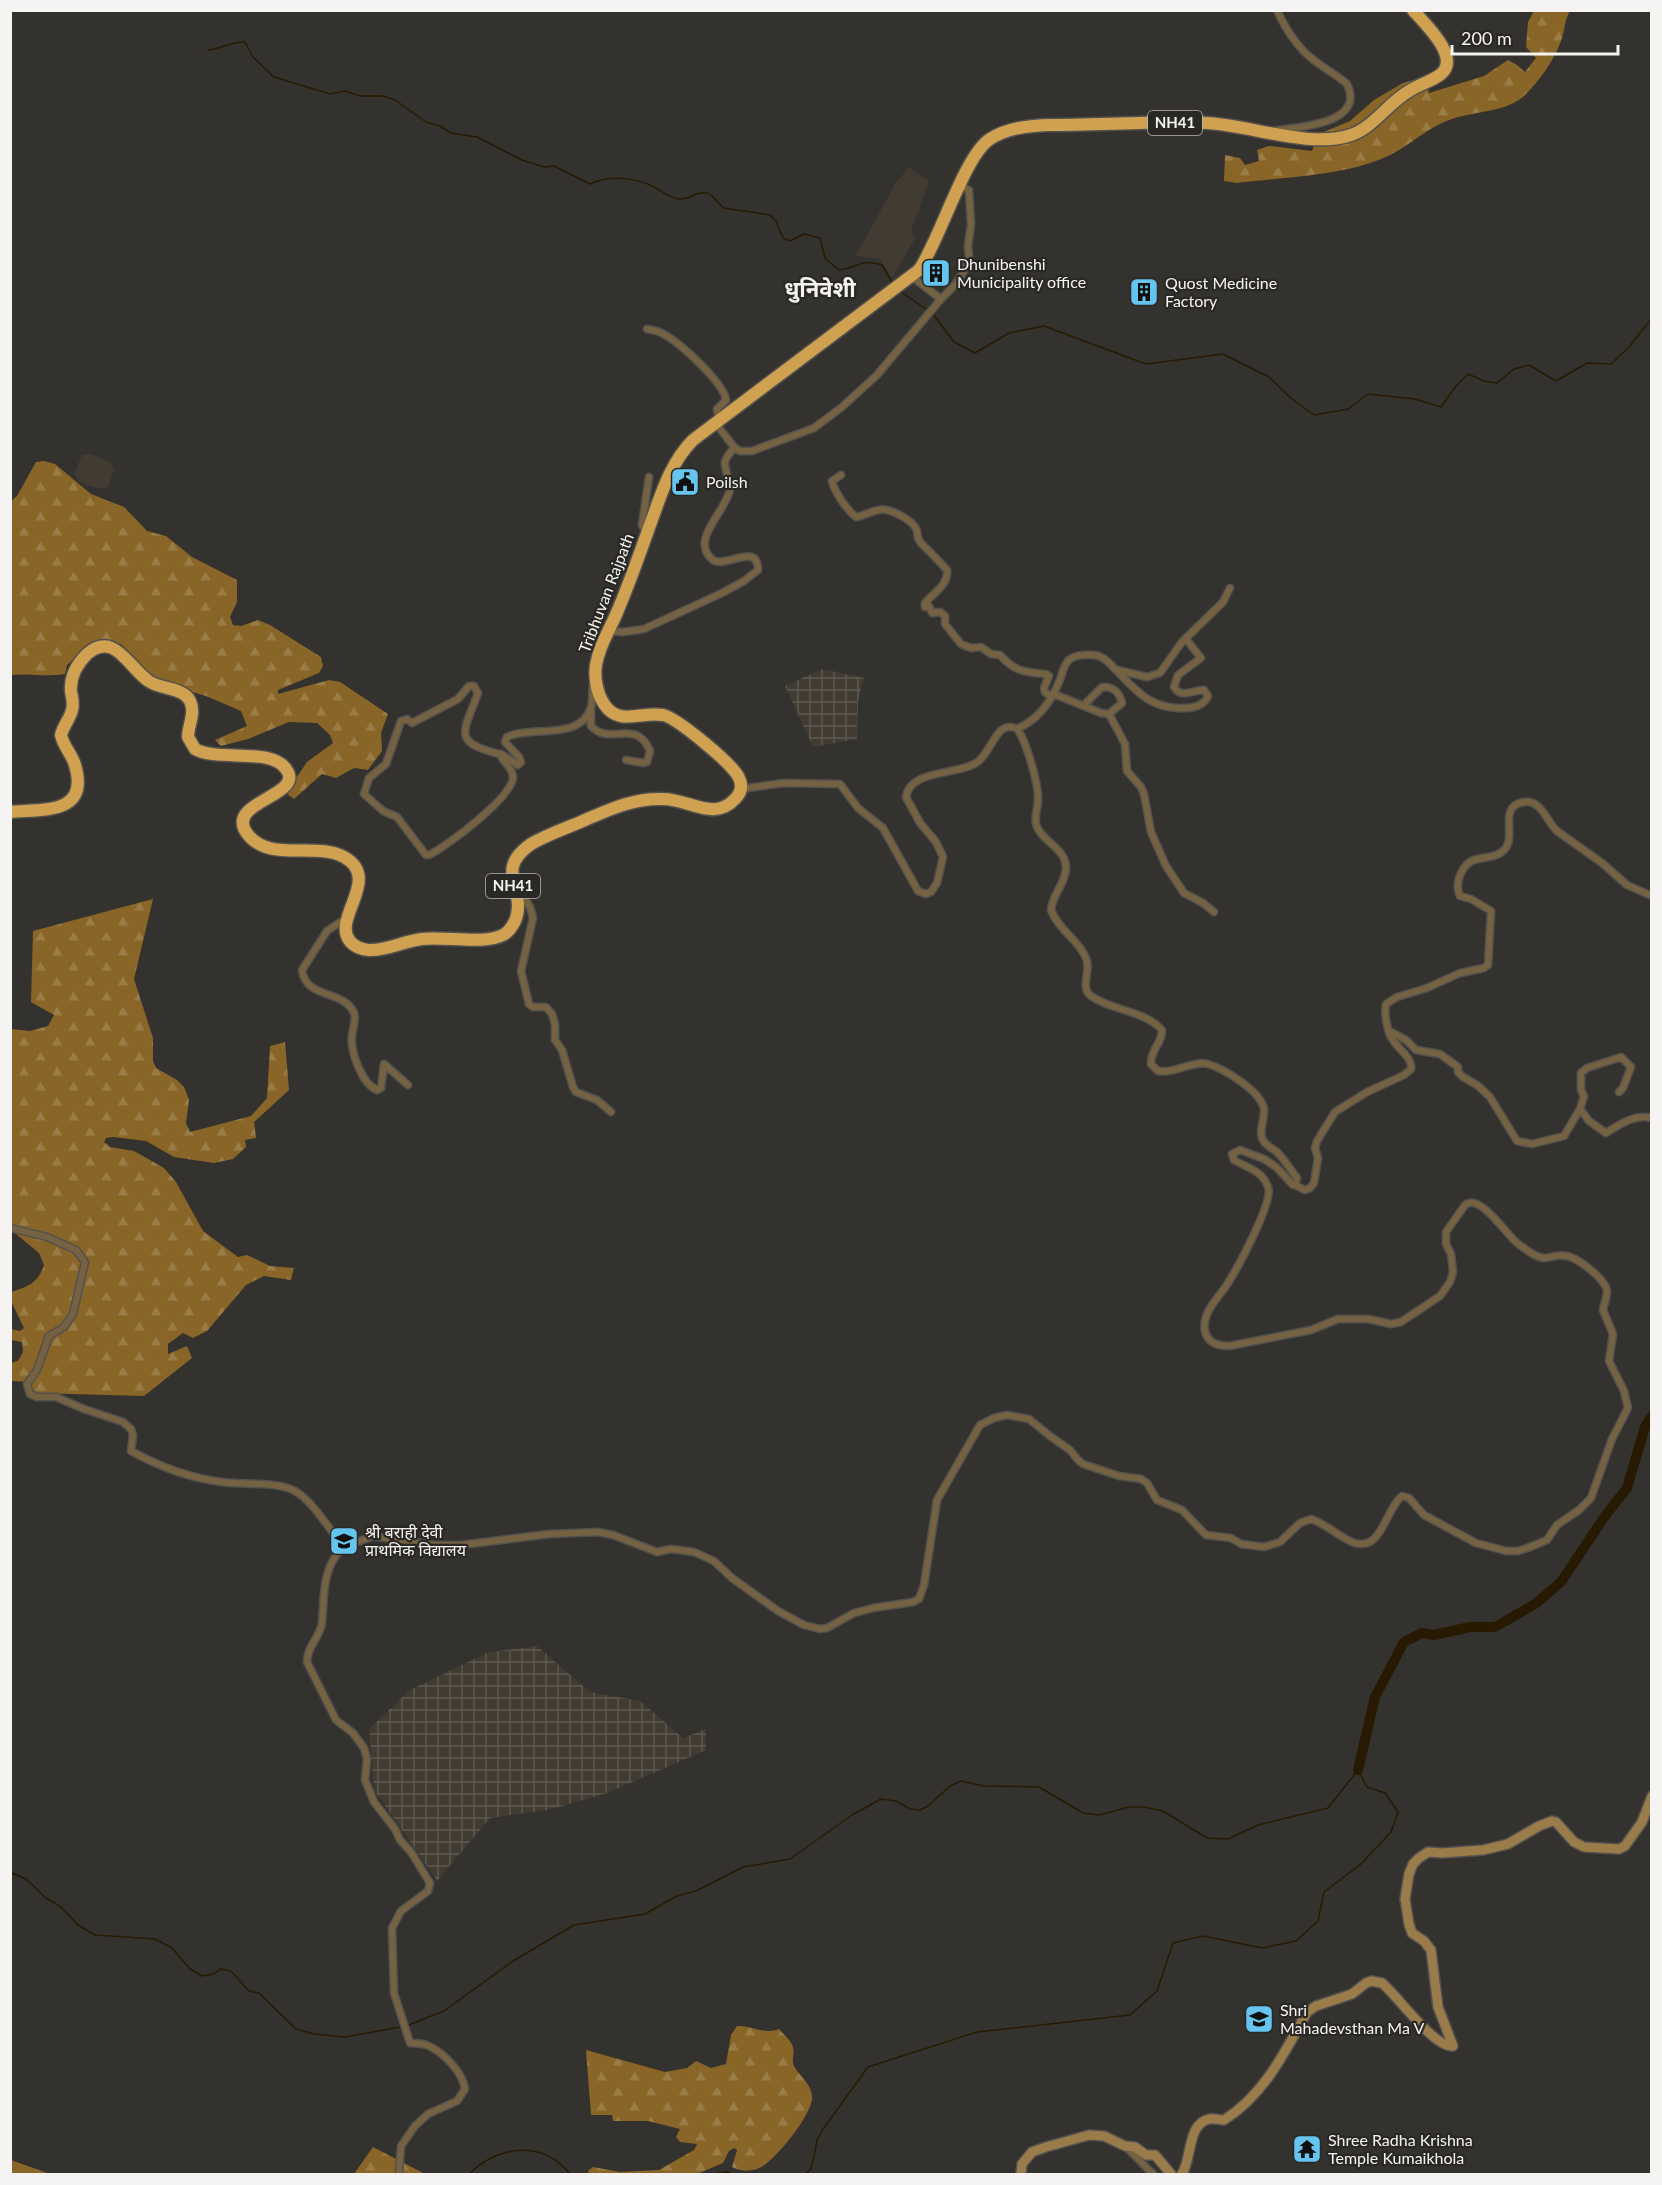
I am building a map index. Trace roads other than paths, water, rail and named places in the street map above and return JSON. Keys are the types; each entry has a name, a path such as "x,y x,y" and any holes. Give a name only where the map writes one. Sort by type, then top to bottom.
{"highway":[{"name":"Tribhuvan Rajpath","path":"741,789 739,778 731,766 672,719 656,715 623,717 611,712 602,700 597,687 596,669 600,651 666,483 679,456 693,440 912,277 926,260 975,153 987,141 999,134 1025,126 1184,123 1211,123 1286,136 1320,138 1350,135 1364,129 1402,94 1443,72 1448,62 1446,51 1413,10"},
{"name":"NH41","path":"10,812 56,809 74,797 78,786 77,771 61,737 72,708 72,678 77,667 89,653 100,647 110,647 119,652 148,681 180,692 189,698 192,714 188,737 195,749 211,754 267,759 280,763 286,768 289,775 287,786 254,806 246,816 244,828 253,838 269,847 284,850 325,851 349,860 357,870 359,881 348,917 346,928 348,938 355,946 369,950 423,939 495,938 508,932 516,918 518,903 512,880 513,862 525,849 546,837 612,808 640,800 663,798 716,810 731,803 741,789"}],"main road":[{"path":"1182,2175 1190,2157 1198,2126 1208,2119 1224,2120 1229,2117 1268,2080 1307,2012 1316,2006 1352,1994 1371,1981 1382,1983 1431,2034 1445,2045 1453,2046 1438,2007 1431,1950 1424,1941 1412,1933 1407,1918 1405,1899 1407,1886 1413,1864 1419,1858 1428,1852 1483,1850 1508,1844 1552,1821 1556,1822 1574,1842 1584,1847 1619,1849 1625,1846 1642,1822 1652,1796"},
{"path":"1020,2175 1022,2164 1032,2152 1089,2135 1104,2136 1125,2146 1135,2147 1146,2155 1155,2156 1172,2175"}],"street":[{"path":"1265,132 1300,128 1332,120 1344,111 1350,98 1347,84 1297,45 1277,10"},
{"path":"647,329 664,333 683,348 705,369 725,394 726,400 717,411 718,422 734,447 740,451 752,451 814,428 842,407 877,375 964,272 969,257 971,225 969,190 960,186"},
{"path":"912,277 941,298"},
{"path":"609,631 644,629 722,593 758,570 756,561 744,555 722,563 713,560 704,542 705,533 724,507 728,497 730,488 724,464 734,447"},
{"path":"841,475 832,481 834,489 845,503 847,510 856,517 879,510 888,510 905,518 912,524 920,543 947,570 947,578 924,605 929,606 932,612 940,612 945,616 945,624 956,639 970,648 981,647 991,654 1000,655 1010,666 1025,672 1046,674 1048,676 1045,692 1101,713 1109,714 1122,703 1117,692 1112,688 1102,687 1083,706"},
{"path":"647,533 642,525 649,477"},
{"path":"1115,669 1147,677 1156,675 1164,669 1182,642 1223,602 1230,588"},
{"path":"741,789 784,783 840,784 858,808 884,828 918,891 926,894 931,892 937,883 943,857 936,842 920,823 909,804 906,797 910,785 922,777 939,775 974,765 984,758 993,739 1001,731 1010,727 1017,729 1033,721 1053,695 1066,663 1070,659 1086,655 1099,656 1153,704 1175,709 1190,708 1201,704 1208,696 1204,690 1183,694 1174,687 1175,678 1201,658 1186,639"},
{"path":"600,651 593,664 591,726 604,735 626,733 639,735 647,743 650,751 647,762 626,760"},
{"path":"499,754 513,774 512,785 502,798 474,823 429,855 426,855 397,817 383,811 364,794 369,778 386,764 401,720 416,722 458,699 469,686 474,686 478,693 466,726 465,737 469,744 499,754 516,765 520,765 519,757 505,742 507,736 515,732 559,732 582,721 591,708"},
{"path":"1109,714 1125,744 1126,771 1141,787 1151,832 1167,866 1184,893 1214,912"},
{"path":"1017,729 1027,749 1037,791 1036,826 1058,849 1066,863 1063,882 1051,910 1063,931 1086,958 1087,992 1095,998 1145,1018 1162,1030 1161,1038 1151,1057 1151,1064 1158,1071 1175,1071 1206,1064 1232,1076 1254,1092 1264,1109 1261,1131 1263,1142 1275,1150 1297,1178 1295,1185"},
{"path":"399,2175 401,2146 415,2126 428,2114 457,2101 465,2089 464,2081 459,2073 442,2056 429,2046 410,2043 394,1993 392,1928 401,1911 428,1892 430,1883 411,1852 374,1802 365,1780 367,1759 364,1748 353,1733 336,1720 307,1662 307,1653 322,1627 323,1599 331,1562 335,1554 344,1547 373,1536 434,1545 460,1545 582,1532 613,1535 657,1552 671,1549 694,1552 714,1561 732,1578 778,1611 804,1625 820,1629 828,1628 854,1614 919,1599 924,1585 937,1500 980,1425 1007,1415 1024,1417 1036,1423 1070,1450 1083,1464 1119,1476 1141,1479 1157,1500 1182,1510 1206,1534 1231,1538 1241,1544 1264,1547 1280,1542 1300,1523 1311,1519 1333,1529 1351,1541 1358,1543 1369,1541 1379,1535 1389,1512 1402,1496 1409,1498 1424,1515 1465,1539 1489,1548 1518,1551 1547,1540 1557,1525 1580,1510 1591,1498 1612,1439 1628,1408 1624,1391 1609,1361 1614,1334 1603,1310 1608,1293 1606,1287 1585,1265 1572,1257 1564,1256 1546,1260 1532,1254 1516,1243 1484,1209 1473,1202 1468,1202 1446,1232 1446,1244 1451,1254 1453,1272 1450,1282 1440,1296 1401,1322 1391,1324 1368,1319 1338,1319 1311,1330 1229,1346 1214,1344 1205,1334 1207,1314 1248,1246 1269,1196 1268,1185 1258,1171 1234,1160 1232,1154 1240,1150 1264,1159 1276,1167 1290,1184 1305,1190 1310,1188 1314,1183 1318,1158 1315,1148 1320,1135 1335,1112 1411,1069 1411,1062 1395,1043 1389,1030 1386,1004 1389,1000 1488,965 1491,911 1471,899 1460,896 1457,889 1459,877 1473,860 1502,852 1509,838 1508,816 1516,804 1527,801 1533,803 1542,810 1557,831 1602,863 1627,885 1652,896"},
{"path":"512,880 530,907 533,918 520,971 529,1004 533,1007 546,1007 552,1014 555,1023 555,1040 562,1050 569,1079 576,1092 597,1100 611,1112"},
{"path":"348,917 327,931 302,970 303,978 309,987 336,998 351,1008 355,1021 351,1037 353,1049 371,1088 377,1090 381,1088 384,1064 408,1085"},
{"path":"1389,1030 1416,1050 1440,1054 1458,1067 1458,1072 1463,1077 1478,1084 1490,1097 1517,1141 1532,1143 1564,1136 1580,1109 1584,1096 1581,1090 1581,1073 1587,1068 1621,1057 1631,1067 1623,1088 1619,1092"},
{"path":"1580,1109 1588,1121 1606,1133 1620,1124 1642,1116 1652,1118"},
{"path":"10,1228 47,1238 76,1250 85,1263 73,1314 64,1327 49,1336 37,1370 27,1384 26,1388 30,1394 37,1397 56,1397 123,1422 131,1429 133,1435 131,1451 172,1472 224,1483 294,1490 344,1547"},
{"path":"1125,2146 1153,2175"}],"waterway":[{"path":"208,50 245,42 253,57 274,77 330,94 345,91 360,96 383,96 395,100 426,122 440,126 451,133 477,137 522,160 544,167 554,166 590,184 605,179 630,179 679,199 707,193 724,208 770,215 776,221 783,238 790,241 804,234 820,238 825,258 839,270 863,263 882,265 893,284"},
{"path":"901,292 929,311"},
{"path":"933,314 954,342 975,353 1009,333 1044,326 1146,364 1223,354 1269,377 1292,399 1314,415 1348,409 1368,394 1415,399 1441,407 1468,374 1484,381 1497,383 1514,369 1529,365 1556,381 1587,363 1611,364 1629,347 1652,318"},
{"path":"1358,1770 1375,1697 1404,1642 1422,1633 1434,1635 1470,1627 1495,1627 1535,1604 1561,1582 1605,1516 1627,1488 1645,1427 1652,1416"},
{"path":"406,2026 444,2011 513,1961 574,1925 645,1914 677,1896 696,1891 743,1867 790,1859 852,1815 881,1799 896,1801 910,1809 920,1810 928,1806 950,1786 961,1781 984,1786 1039,1787 1083,1813 1099,1815 1129,1807 1163,1811 1207,1838 1228,1839 1258,1825 1328,1808 1358,1770 1367,1787 1385,1793 1398,1812 1391,1832 1361,1864 1324,1892 1318,1921 1296,1941 1262,1948 1203,1936 1173,1943 1157,1991 1130,2015 977,2032 868,2067 823,2129 817,2140 810,2170 804,2174"},
{"path":"10,1872 26,1879 46,1898 61,1907 78,1925 95,1935 155,1939 172,1948 189,1968 202,1976 213,1974 221,1969 231,1971 249,1991 259,1993 296,2029 314,2034 345,2037 401,2027"},
{"path":"469,2174 494,2157 520,2150 534,2151 547,2156 559,2163 570,2174"},
{"path":"713,2174 727,2172 732,2174"},
{"path":"765,2174 781,2174"}],"place":[{"name":"Dhunibenshi Municipality office","path":"936,273"},
{"name":"Quost Medicine Factory","path":"1144,292"},
{"name":"Poilsh","path":"685,482"},
{"name":"श्री बराही देवी प्राथमिक विद्यालय","path":"344,1541"},
{"name":"Shri Mahadevsthan Ma V","path":"1259,2019"},
{"name":"Shree Radha Krishna Temple Kumaikhola","path":"1307,2149"}],"district":[{"name":"धुनिवेशी","path":"820,289"}]}
